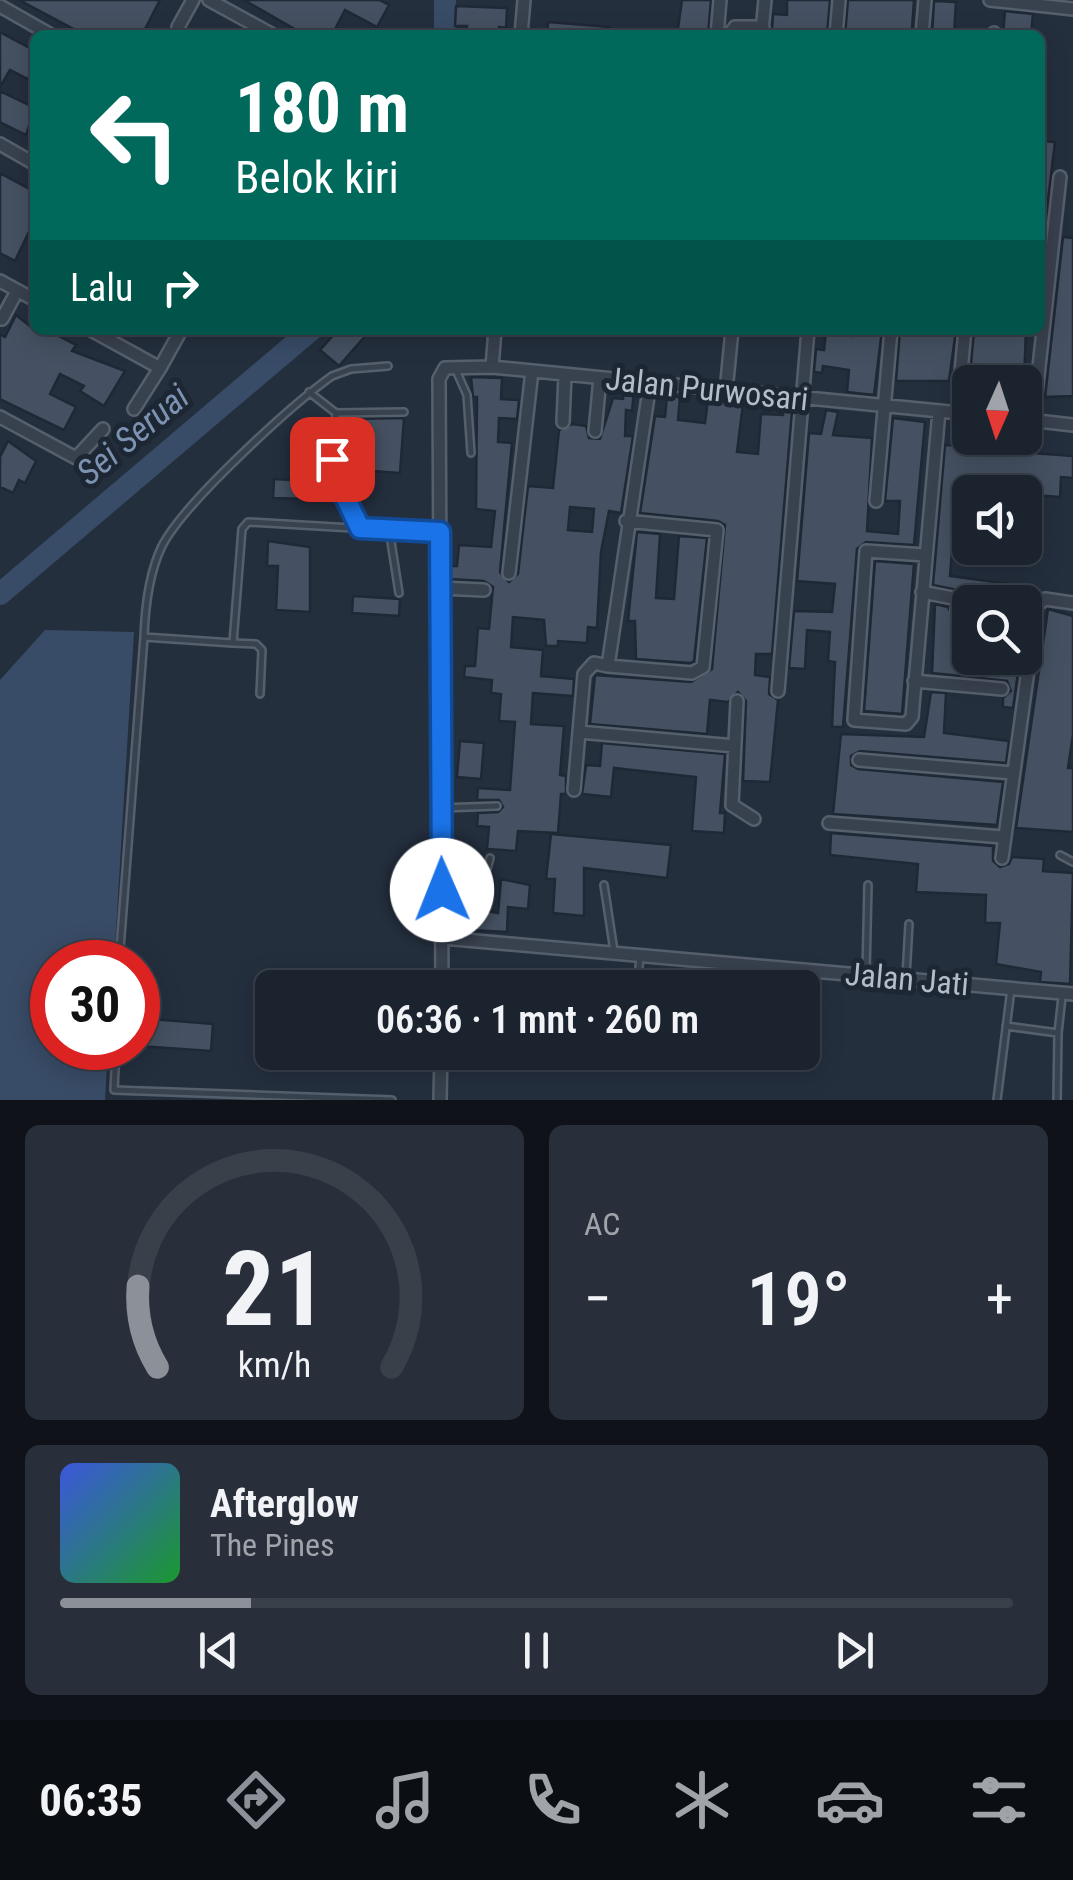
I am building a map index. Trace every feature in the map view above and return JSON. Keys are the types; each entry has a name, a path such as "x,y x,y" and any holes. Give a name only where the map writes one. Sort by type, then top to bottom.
{"street":[{"path":"178,27 194,0"},
{"path":"209,0 264,30"},
{"path":"521,30 524,0"},
{"path":"717,30 720,0"},
{"path":"762,30 765,0"},
{"path":"836,30 839,0"},
{"path":"922,30 925,0"},
{"path":"990,0 1073,9"},
{"path":"0,6 42,30"},
{"path":"0,144 30,161"},
{"path":"1045,295 1060,177"},
{"path":"0,281 30,298"},
{"path":"2,318 17,291"},
{"path":"100,335 160,368"},
{"path":"134,410 178,335"},
{"path":"492,367 495,335"},
{"path":"726,391 732,335"},
{"path":"778,691 808,335"},
{"path":"876,501 891,335"},
{"path":"965,335 965,365"},
{"path":"1036,365 1040,335"},
{"path":"442,970 439,379 449,367"},
{"name":"Jalan Purwosari","path":"449,367 492,367 952,412"},
{"path":"509,572 532,371"},
{"path":"562,422 565,374"},
{"path":"596,431 600,378"},
{"path":"608,666 626,521 637,492 650,383"},
{"path":"925,555 866,551 852,719 909,723 939,411"},
{"path":"0,417 76,458 103,429"},
{"path":"1042,421 1073,425"},
{"path":"574,790 588,666 594,662 692,673 703,667 717,530 626,521"},
{"path":"440,588 484,590"},
{"path":"922,592 952,595"},
{"path":"1002,858 1037,604 1045,599 1073,602"},
{"path":"914,681 1002,689"},
{"path":"738,701 732,805 754,819"},
{"path":"579,732 735,746"},
{"path":"859,760 1013,773"},
{"path":"829,823 1004,837"},
{"name":"Jalan Jati","path":"443,938 1068,993"},
{"path":"440,1100 441,1070"}],"lane":[{"path":"121,940 146,601 159,551 171,530 310,392 342,371 388,366"},
{"path":"449,367 468,395 471,454"},
{"path":"310,392 336,413 404,412"},
{"path":"336,413 335,476 360,528"},
{"path":"234,643 244,524 440,532"},
{"path":"389,529 399,593"},
{"path":"144,637 234,643 262,650 260,694"},
{"path":"440,808 497,806"},
{"path":"1060,856 1073,862"},
{"path":"442,890 475,892 483,886 490,858"},
{"path":"604,885 614,955"},
{"path":"866,976 868,885"},
{"path":"906,979 909,924"},
{"path":"639,970 640,957"},
{"path":"996,1100 1011,988"},
{"path":"1057,1100 1058,1033 1068,993"},
{"path":"1006,1026 1058,1033"},
{"path":"113,1100 115,1070"},
{"path":"114,1090 392,1100"}],"water":[{"path":"45,630 134,632 115,940 30,940 30,1070 107,1070 105,1100 0,1100 0,680"}],"building":[{"path":"19,0 160,0 145,30 76,30"},
{"path":"244,0 379,0 389,5 377,27 345,10 335,30 296,30"},
{"path":"682,0 711,0 708,30 678,30"},
{"path":"787,0 830,0 827,30 772,30 773,14 787,15"},
{"path":"848,0 914,0 912,30 845,30"},
{"path":"934,1 956,2 954,30 932,30"},
{"path":"456,6 507,8 506,28 467,30 467,26 455,26"},
{"path":"1005,11 1033,14 1031,30 1003,30"},
{"path":"548,22 609,27 609,30 547,30"},
{"path":"0,32 30,48 30,76 28,79 10,70 0,87"},
{"path":"0,91 30,106 26,135 0,122"},
{"path":"1045,141 1055,142 1045,216"},
{"path":"0,173 30,189 30,230 15,261 0,253"},
{"path":"1063,237 1073,238 1073,396 1045,397"},
{"path":"16,315 30,326 30,335 57,335 76,345 72,351 125,371 104,406 80,391 84,386 60,374 50,394 76,407 64,430 0,399 0,334 5,337"},
{"path":"334,335 366,335 339,366 320,350"},
{"path":"826,335 881,335 874,395 847,392 849,370 823,366 822,373 814,372 816,349 824,350"},
{"path":"900,335 955,335 949,381 896,381"},
{"path":"974,335 1026,335 1025,365 971,365"},
{"path":"471,377 502,378 501,399 519,400 517,419 499,418 498,442 512,443 500,572 509,582 518,574 528,486 553,488 559,430 572,424 586,426 589,438 600,439 613,398 623,399 624,390 634,391 632,411 626,410 625,436 633,436 621,513 609,511 601,552 597,628 588,627 587,643 558,641 558,646 546,646 544,620 513,617 511,647 543,650 541,676 574,679 573,696 533,693 531,724 564,726 560,775 566,776 566,794 561,794 558,833 518,831 516,851 487,849 489,827 477,826 478,813 498,812 503,807 499,800 477,800 478,788 510,790 515,722 499,721 501,694 491,693 492,680 464,677 465,666 475,666 478,628 489,629 493,587 484,581 449,579 450,566 457,566 459,545 491,547 495,511 476,509 477,397 473,397","holes":["570,507 594,509 592,532 568,530"]},
{"path":"667,396 680,397 678,420 705,423 708,399 743,404 737,452 758,454 761,414 783,415 783,410 792,410 772,654 756,654 755,675 770,677 769,694 778,700 770,782 743,781 746,701 738,692 728,702 710,700 707,734 590,724 595,675 691,682 712,669 725,525 640,513 655,416 665,417"},
{"path":"826,410 838,412 833,435 872,438 867,531 898,534 900,501 885,501 893,418 925,422 914,545 866,542 857,549 843,727 832,727 835,662 828,661 830,632 807,630 805,669 789,668 794,611 832,612 835,584 797,581 809,433 821,434"},
{"path":"404,418 400,473 344,469 348,419"},
{"path":"8,441 36,461 25,483 19,480 13,493 0,487 0,457"},
{"path":"945,445 952,445 952,455 1073,456 1073,478 1061,477 1060,497 1042,496 1042,475 952,475 950,576 1016,585 952,585 952,589 933,585"},
{"path":"274,479 311,481 310,499 273,498"},
{"path":"637,532 660,534 656,598 674,599 679,536 707,538 694,661 690,663 636,659 635,621 628,621"},
{"path":"268,541 310,547 310,612 276,610 278,566 267,566"},
{"path":"875,561 914,564 902,714 864,711"},
{"path":"353,596 400,599 399,616 352,613"},
{"path":"935,604 948,607 952,616 952,675 1018,675 1013,708 1003,707 1003,698 1011,691 1007,681 932,673"},
{"path":"1048,609 1073,616 1073,735 1068,768 1073,768 1073,832 1016,828 1038,675 1042,675"},
{"path":"931,692 946,693 944,733 1009,741 1006,763 860,751 851,756 851,765 858,769 1003,782 997,825 833,814 841,734 924,737"},
{"path":"460,741 484,743 481,779 457,777"},
{"path":"602,743 725,754 720,813 725,813 724,833 692,831 696,777 614,768 611,797 582,794 586,765 600,766"},
{"path":"831,833 993,846 993,861 1000,867 1009,864 1012,857 1044,859 1043,871 1073,873 1070,984 1040,982 1041,972 996,964 1000,923 985,923 986,895 916,892 918,864 830,855"},
{"path":"551,834 671,845 667,878 584,868 584,916 553,913 555,879 546,879"},
{"path":"501,879 530,885 528,909 508,907 507,932 454,929 455,905 498,913"},
{"path":"160,1020 213,1024 211,1051 160,1048"}],"waterway":[{"name":"Sei Seruai","path":"445,0 445,30"},
{"name":"Sei Seruai","path":"0,594 305,335"}],"route":[{"path":"332,459 335,476 360,528 440,532 442,890"}]}
